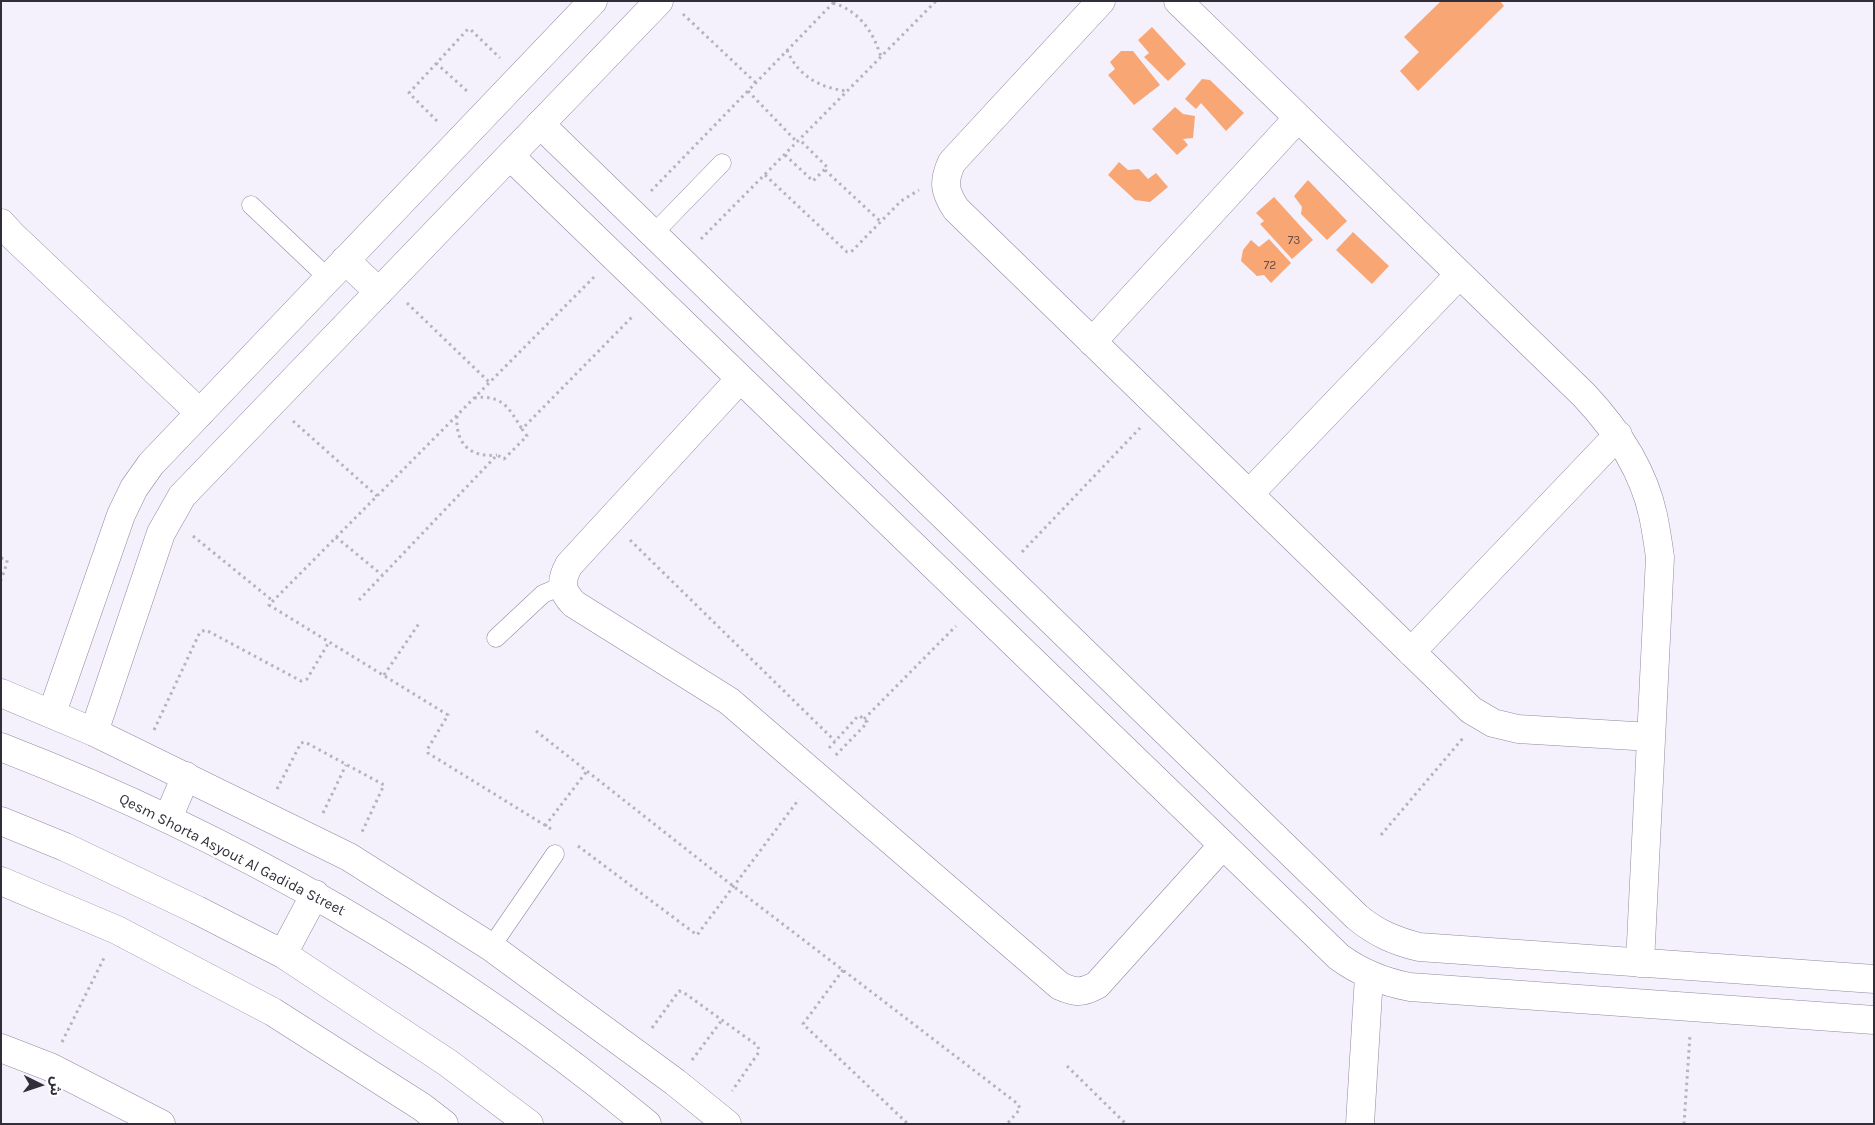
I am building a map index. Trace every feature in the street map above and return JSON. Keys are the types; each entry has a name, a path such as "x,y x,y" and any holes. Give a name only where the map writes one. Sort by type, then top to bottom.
{"street":[{"path":"52,713 127,502 134,488 151,464 593,1"},
{"path":"1101,1 952,162 945,186 948,198 956,209 1471,710 1481,717 1506,727 1518,729 1651,737"},
{"path":"1178,1 1584,395 1618,435 1639,473 1653,514 1660,557 1640,963"},
{"path":"94,732 155,550 169,517 190,487 540,124 668,5"},
{"path":"1092,342 1298,118"},
{"path":"540,124 1356,917 1370,928 1386,937 1419,947 1874,979"},
{"path":"510,156 1339,957 1355,969 1391,984 1410,987 1874,1020"},
{"path":"1,223 200,412"},
{"path":"337,269 383,288"},
{"path":"1249,494 1459,275"},
{"path":"740,379 569,565 563,575 562,586 566,596 574,604 729,701 1060,986 1072,991 1086,991 1098,985 1224,845"},
{"path":"1411,652 1618,435"},
{"path":"1,693 94,732 350,857 491,947 675,1082 721,1119"},
{"name":"Qesm Shorta Asyout Al Gadida Street","path":"1,747 59,769 168,818 315,894 456,981 591,1078 647,1124"},
{"path":"1158,782 1187,752"},
{"path":"168,818 186,776"},
{"path":"1,821 65,847 197,910 283,954 448,1063 529,1124"},
{"path":"1,881 117,930 273,1012 422,1107 444,1124"},
{"path":"283,954 315,894"},
{"path":"1791,1014 1794,974"},
{"path":"1360,1124 1369,976"},
{"path":"1,1048 50,1067 161,1124"}],"lane":[{"path":"653,234 722,163"},
{"path":"251,205 337,269"},
{"path":"496,638 543,594 562,586"},
{"path":"491,947 555,854"}],"path":[{"path":"680,260 936,1"},
{"path":"631,212 834,2 858,16 869,28 877,42 881,57"},
{"path":"668,5 756,82"},
{"path":"459,142 409,95 436,63 469,29 521,77"},
{"path":"787,50 792,62 803,74 816,83 831,89 847,91"},
{"path":"436,63 488,111"},
{"path":"748,91 827,167 813,181 785,154"},
{"path":"825,170 880,221"},
{"path":"765,174 847,252 851,252 901,201 914,192 927,187 945,186"},
{"path":"383,288 489,382"},
{"path":"522,430 654,295"},
{"path":"457,415 456,426 459,437 466,447 475,453 486,456 497,455 504,459 527,436 511,411 499,400 490,397 474,398"},
{"path":"272,402 377,496"},
{"path":"1003,573 1160,408"},
{"path":"359,600 497,455"},
{"path":"169,517 273,601"},
{"path":"610,521 835,741"},
{"path":"336,537 382,576"},
{"path":"1,558 7,560 1,580"},
{"path":"864,719 975,606"},
{"path":"384,675 420,622"},
{"path":"142,755 200,632 203,630 301,681 307,679 329,642"},
{"path":"858,716 864,719 866,724 813,773 835,741 858,716"},
{"path":"1381,835 1481,717"},
{"path":"536,732 1018,1104 1020,1109 1007,1124"},
{"path":"264,814 301,743 305,742 384,786 350,857"},
{"path":"311,838 346,764"},
{"path":"545,826 587,771"},
{"path":"50,1067 117,930"},
{"path":"843,970 803,1024 908,1124"},
{"path":"634,1052 679,991 758,1046 759,1052 721,1119"},
{"path":"1684,1124 1692,1008"},
{"path":"675,1082 722,1020"},
{"path":"1067,1066 1124,1123"}],"building":[{"path":"1441,1 1500,1 1504,6 1418,91 1400,71 1419,52 1404,37"},
{"path":"1152,27 1186,64 1168,81 1144,57 1149,53 1138,40"},
{"path":"1121,51 1133,51 1160,85 1134,105 1108,75 1115,69 1110,62"},
{"path":"1202,79 1210,80 1244,113 1226,131 1201,103 1196,109 1185,99"},
{"path":"1175,107 1183,114 1195,116 1193,138 1183,139 1188,145 1177,155 1152,129"},
{"path":"1119,162 1128,170 1139,169 1148,179 1156,173 1168,187 1150,202 1135,200 1108,175"},
{"path":"1308,180 1347,221 1327,240 1301,214 1302,207 1294,196"},
{"path":"1274,197 1313,240 1292,259 1260,224 1264,221 1256,213"},
{"path":"1353,232 1389,266 1372,284 1336,250"},
{"path":"1269,239 1291,263 1271,283 1264,275 1257,276 1241,261 1243,250 1251,240 1259,247"}]}
